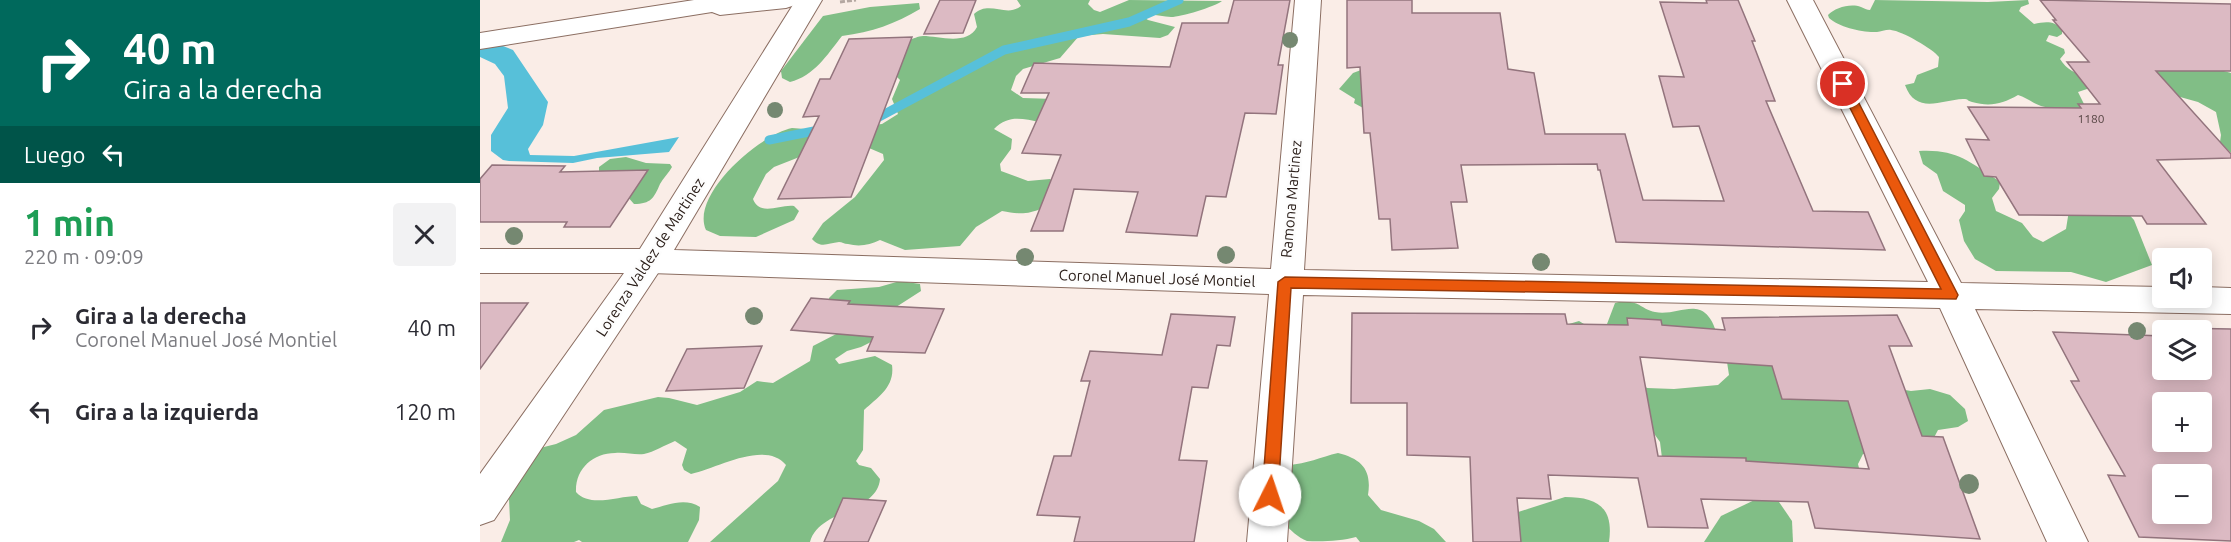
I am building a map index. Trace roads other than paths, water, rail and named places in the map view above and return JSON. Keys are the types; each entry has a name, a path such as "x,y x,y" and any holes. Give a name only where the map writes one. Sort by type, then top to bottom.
{"main road":[{"path":"480,41 743,0"},
{"path":"674,11 786,0"},
{"name":"Lorenza Valdez de Martinez","path":"480,507 650,261 809,0"},
{"name":"Ramona Martinez","path":"1267,542 1308,0"},
{"path":"1800,0 1951,295 2068,542"},
{"name":"Coronel Manuel José Montiel","path":"480,261 650,261 1285,282 2231,301"}],"water":[{"path":"480,46 503,46 513,50 548,102 543,125 528,149 530,155 574,156 679,137 669,152 597,158 573,163 503,160 491,151 491,135 508,108 504,76 495,64 480,57"}],"waterway":[{"path":"868,120 879,117 1004,50 1129,22 1179,0"},
{"path":"769,140 824,129"}]}
